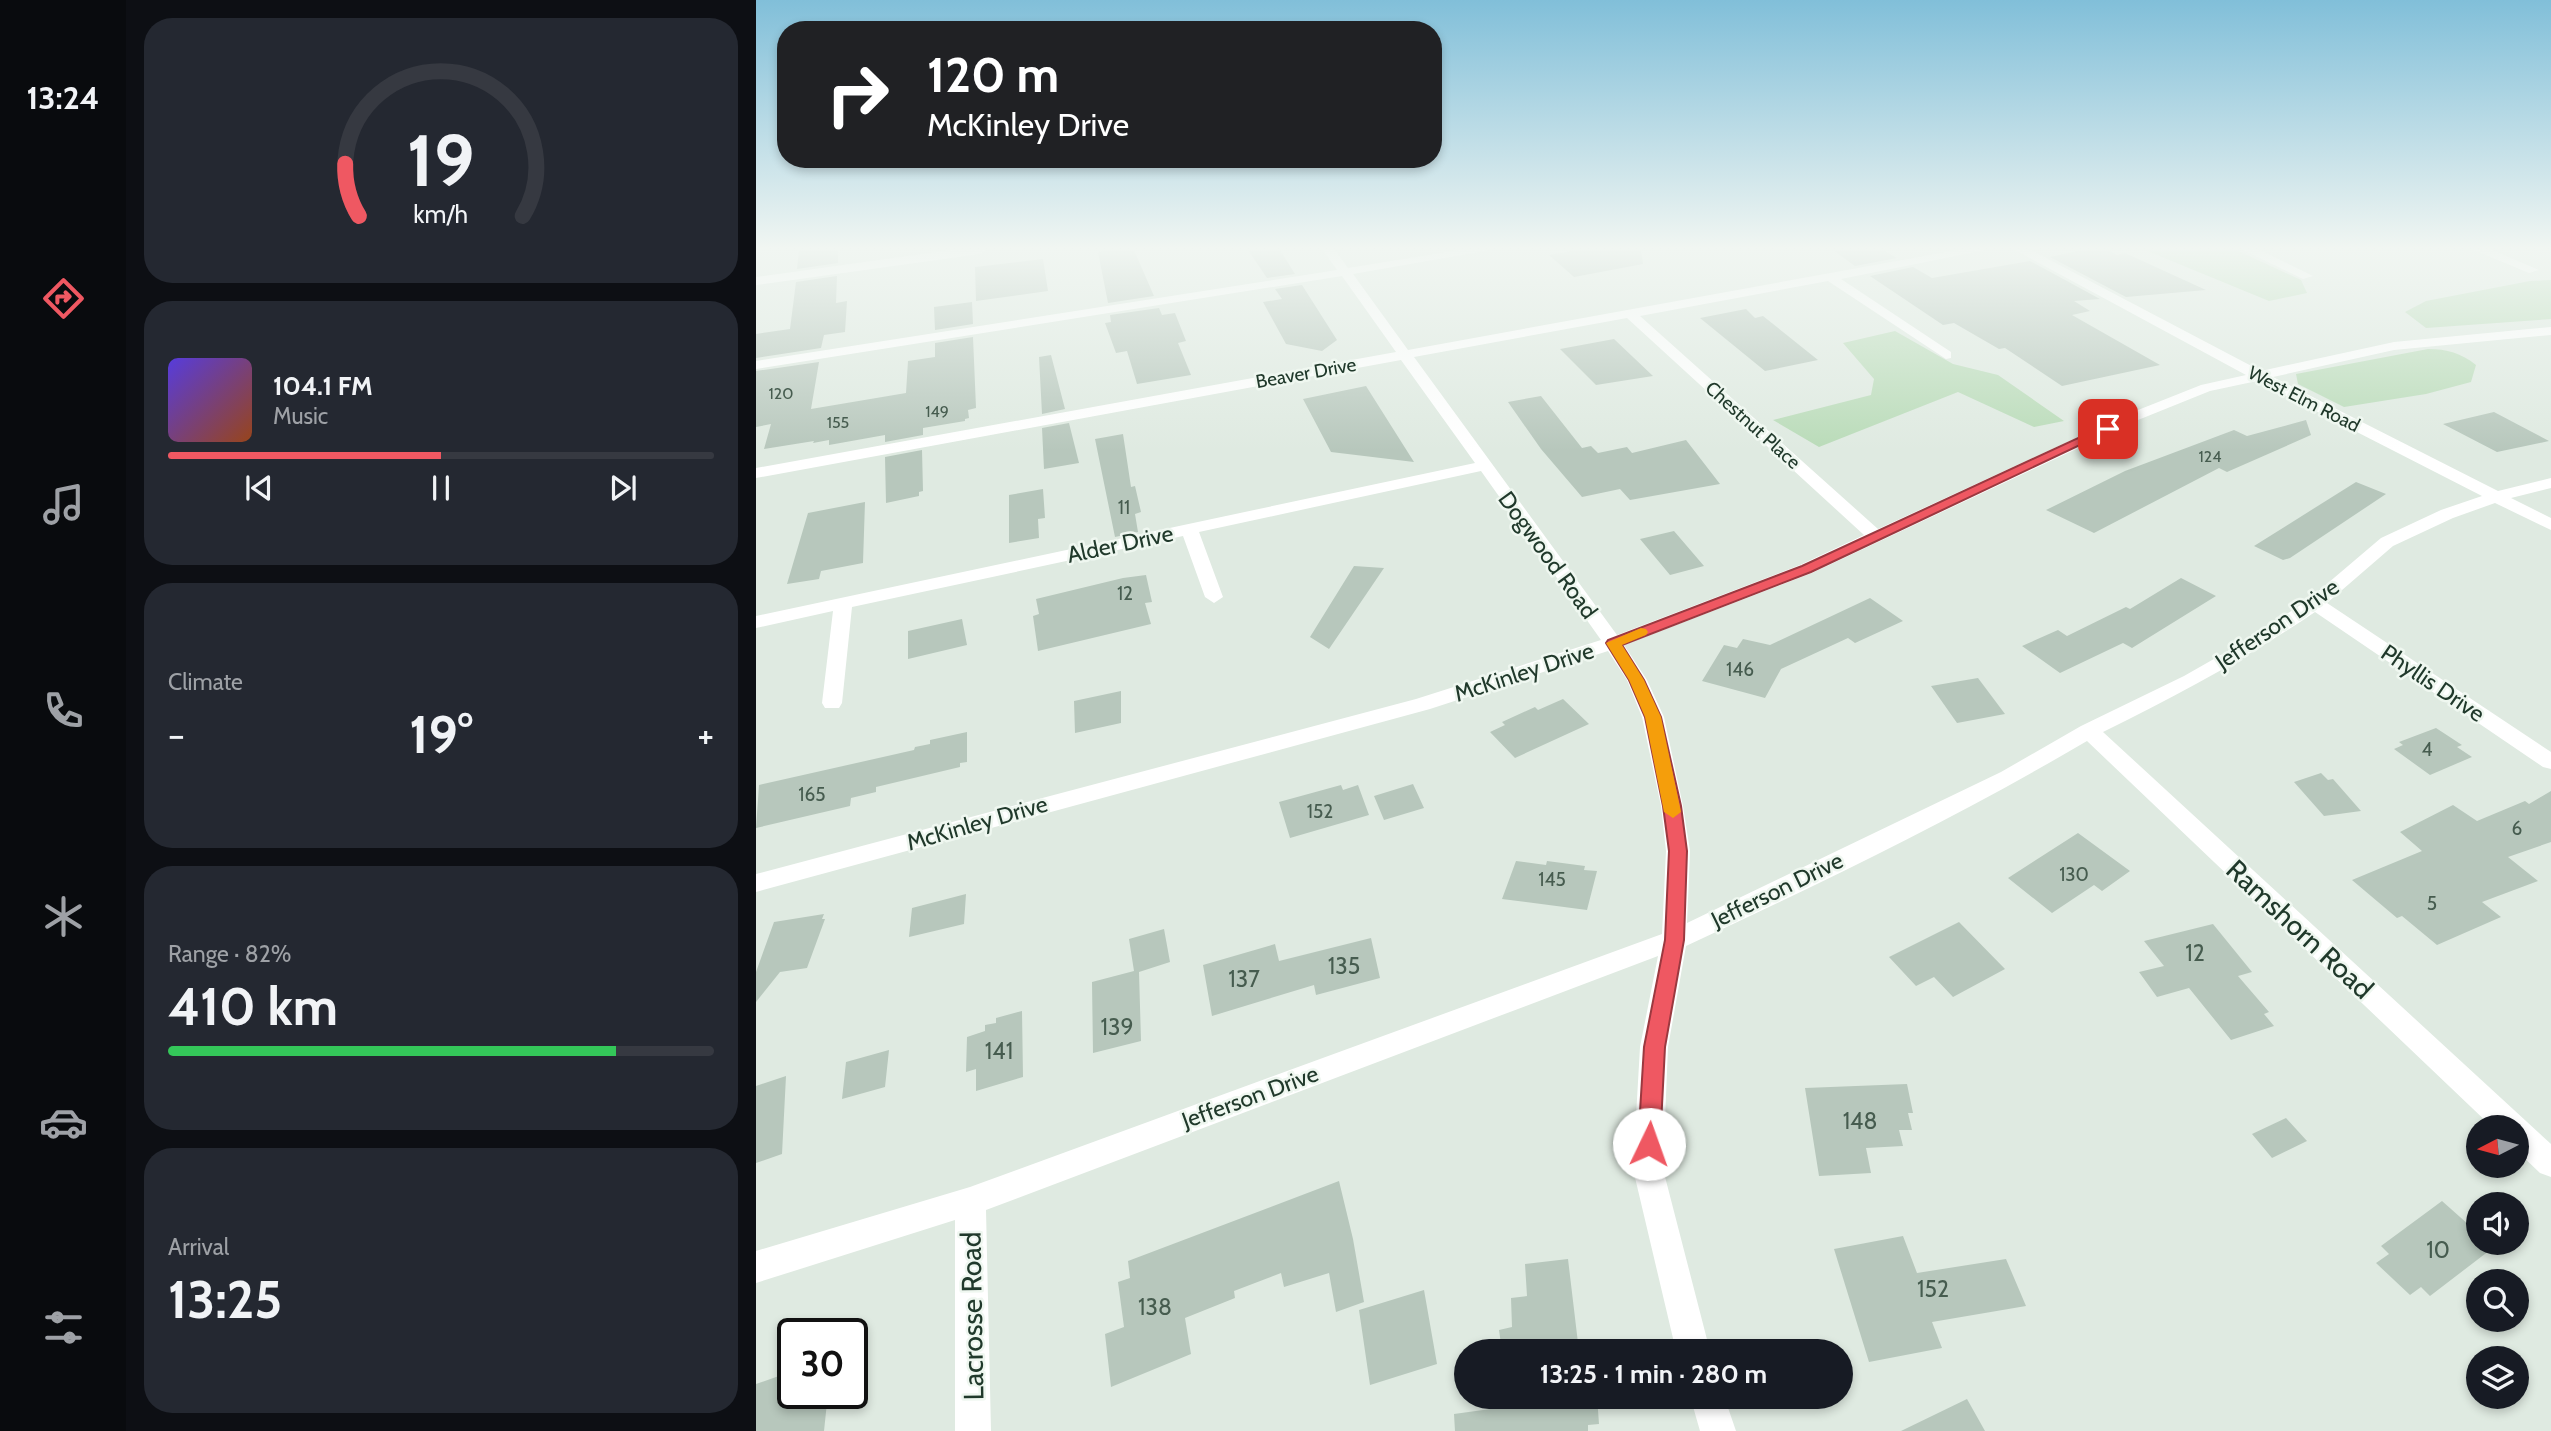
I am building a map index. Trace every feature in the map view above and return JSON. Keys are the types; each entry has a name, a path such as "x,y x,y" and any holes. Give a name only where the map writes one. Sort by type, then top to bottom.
{"street":[{"path":"756,365 1061,317"},
{"name":"Dogwood Road","path":"1376,317 1613,643 1637,680 1653,717 1678,851 1674,940 1654,1047 1647,1169 1690,1339"},
{"name":"Beaver Drive","path":"756,473 1620,317"},
{"name":"Chestnut Place","path":"1632,317 1875,536"},
{"path":"1889,317 1945,355"},
{"name":"West Elm Road","path":"2147,317 2551,526"},
{"name":"McKinley Drive","path":"756,883 1423,704 1613,643 1807,569 2155,407 2206,388 2394,346 2551,331"},
{"name":"Alder Drive","path":"756,622 1483,466"},
{"name":"Jefferson Drive","path":"756,1267 970,1201 1674,940 2010,778 2089,731 2202,674 2315,604 2388,542 2447,514 2496,497 2551,483"},
{"path":"1189,528 1214,597"},
{"path":"832,703 843,603"},
{"name":"Phyllis Drive","path":"2315,604 2551,762"},
{"name":"Ramshorn Road","path":"2089,731 2499,1115"},
{"path":"2529,1143 2551,1163"},
{"name":"Lacrosse Road","path":"970,1201 974,1431"},
{"path":"1711,1409 1718,1431"}],"green space":[{"path":"2411,317 2551,317 2551,319 2426,328"},
{"path":"1895,331 1953,364 1998,375 2064,421 2034,427 1958,392 1819,447 1773,420 1871,395 1874,379 1843,343"},
{"path":"2428,349 2454,352 2476,365 2471,382 2426,394 2344,407 2298,384 2296,374"}],"building":[{"path":"792,317 846,317 845,332 824,335 821,348 756,358 756,334 790,329"},
{"path":"934,317 973,317 973,324 935,330"},
{"path":"1110,317 1176,317 1186,341 1178,343 1191,375 1137,384 1127,351 1116,353 1105,323 1111,322"},
{"path":"1271,317 1322,317 1337,340 1322,351 1286,344"},
{"path":"1764,317 1818,360 1765,371 1700,318"},
{"path":"1931,317 2075,317 2160,365 2062,386 2005,348 1999,349 1954,323 1943,325"},
{"path":"973,337 976,408 968,410 969,418 965,421 923,428 923,435 885,442 885,435 829,445 829,440 764,449 771,424 756,427 756,371 819,362 811,409 906,393 908,361 935,357 935,343"},
{"path":"1614,339 1653,376 1596,385 1560,349"},
{"path":"1051,355 1065,409 1042,414 1039,357"},
{"path":"1366,386 1414,462 1331,452 1303,399"},
{"path":"1541,396 1582,448 1591,446 1598,453 1627,447 1632,453 1686,440 1720,484 1630,500 1620,489 1582,497 1541,449 1508,402"},
{"path":"2494,412 2549,441 2497,452 2443,424"},
{"path":"2306,420 2311,435 2227,472 2219,468 2094,533 2046,510 2125,471 2234,430 2247,436"},
{"path":"1069,423 1079,463 1044,469 1042,428"},
{"path":"1123,434 1131,487 1135,486 1141,512 1135,514 1138,532 1115,537 1095,439"},
{"path":"922,450 923,491 919,492 919,496 886,503 885,457"},
{"path":"2356,482 2386,494 2290,558 2283,560 2254,546"},
{"path":"1043,489 1045,518 1038,519 1039,538 1009,543 1009,495"},
{"path":"865,502 863,563 821,571 819,579 787,584 808,513"},
{"path":"1674,531 1704,566 1670,575 1640,539"},
{"path":"1354,566 1384,568 1329,649 1310,637"},
{"path":"1146,575 1152,602 1145,603 1151,624 1038,651 1033,616 1039,614 1036,599"},
{"path":"2181,578 2216,596 2132,648 2123,643 2060,673 2022,646 2058,630 2067,636 2126,607 2130,609"},
{"path":"1870,598 1903,621 1855,643 1848,638 1781,669 1765,698 1702,681 1724,645 1737,648 1743,639 1770,645"},
{"path":"962,619 967,645 908,659 908,631"},
{"path":"1978,678 2005,714 1957,723 1931,686"},
{"path":"1121,691 1121,723 1075,733 1074,701"},
{"path":"1563,699 1589,724 1515,758 1490,732 1505,725 1502,722 1535,707 1538,710"},
{"path":"2436,728 2462,745 2457,747 2472,757 2430,775 2394,749 2403,745 2399,742"},
{"path":"967,732 967,762 960,763 960,767 876,787 876,792 851,798 850,806 756,828 759,785 914,750 915,747 930,744 930,740"},
{"path":"2321,773 2328,780 2333,779 2361,811 2324,816 2294,782"},
{"path":"1413,784 1424,808 1384,820 1374,796"},
{"path":"1341,785 1343,790 1358,785 1369,815 1290,838 1279,802"},
{"path":"2551,791 2551,842 2508,857 2538,881 2482,902 2501,917 2437,945 2402,916 2397,918 2352,880 2422,851 2400,832 2453,805 2477,821 2525,801 2529,804"},
{"path":"2078,833 2130,871 2102,891 2094,885 2052,913 2008,878"},
{"path":"1516,861 1546,865 1547,861 1585,866 1584,870 1597,871 1587,910 1502,899"},
{"path":"966,894 964,924 909,937 912,908"},
{"path":"824,914 822,919 825,919 807,968 780,972 756,1002 756,972 774,922"},
{"path":"1959,922 2005,969 1953,997 1934,977 1916,986 1889,957"},
{"path":"2213,924 2252,972 2238,976 2269,1012 2264,1014 2274,1026 2231,1040 2189,988 2157,997 2139,972 2164,966 2144,941"},
{"path":"1164,929 1170,962 1139,972 1141,1041 1093,1053 1092,982 1134,971 1129,939"},
{"path":"1371,938 1380,978 1316,995 1314,985 1212,1016 1203,965 1275,944 1279,961"},
{"path":"1022,1011 1023,1077 976,1091 976,1069 966,1072 967,1037 985,1031 985,1025 996,1023 996,1018"},
{"path":"889,1050 885,1087 842,1099 846,1062"},
{"path":"786,1076 782,1154 756,1163 756,1086"},
{"path":"1907,1084 1913,1113 1908,1113 1912,1130 1899,1130 1903,1146 1866,1148 1871,1173 1819,1176 1805,1088"},
{"path":"2286,1118 2307,1141 2272,1158 2252,1134"},
{"path":"1339,1181 1364,1302 1336,1312 1329,1273 1284,1287 1281,1273 1234,1291 1235,1298 1185,1318 1191,1354 1111,1387 1105,1334 1124,1327 1118,1282 1130,1278 1128,1261"},
{"path":"2442,1201 2466,1222 2466,1255 2484,1255 2430,1296 2421,1287 2410,1295 2376,1263 2389,1254 2381,1246"},
{"path":"1903,1236 1917,1273 2006,1259 2026,1306 1932,1322 1942,1348 1869,1362 1834,1249"},
{"path":"1568,1259 1578,1339 1500,1339 1499,1330 1512,1327 1511,1298 1527,1296 1525,1264"},
{"path":"1424,1290 1437,1364 1370,1385 1359,1310"},
{"path":"777,1377 777,1409 826,1409 824,1431 756,1431 756,1384"},
{"path":"1967,1399 1985,1431 1901,1431"},
{"path":"1490,1409 1598,1409 1599,1424 1588,1425 1588,1431 1455,1431 1454,1414"}],"slow traffic":[{"path":"1641,632 1613,643 1637,680 1653,717 1673,812"}],"route":[{"path":"1649,1144 1654,1047 1674,940 1678,851 1672,806 1653,717 1637,680 1613,643 1840,555 1875,536 2108,429"}]}
